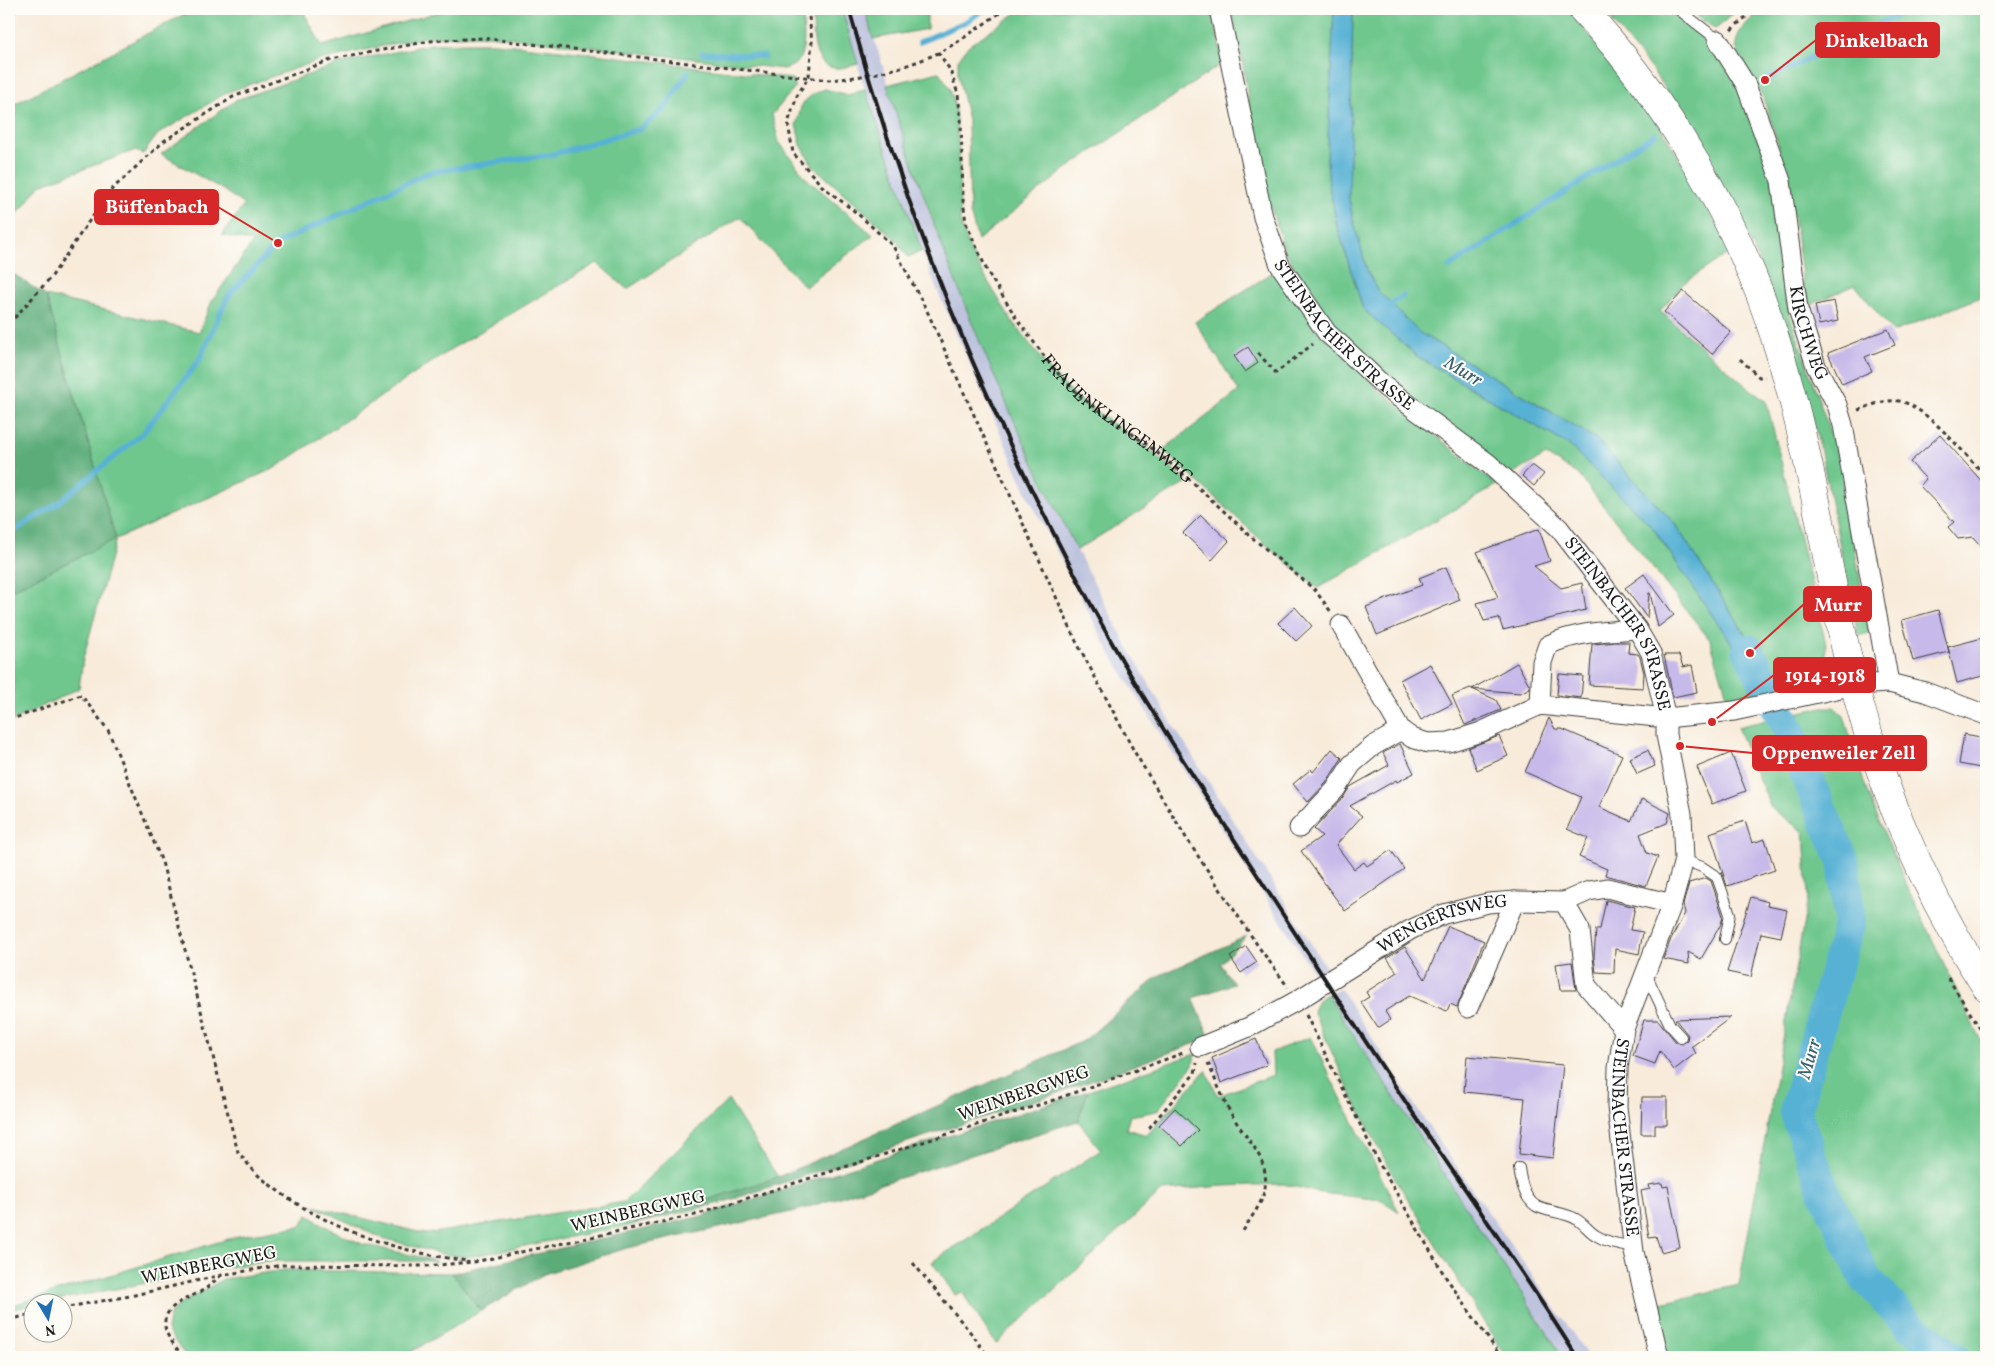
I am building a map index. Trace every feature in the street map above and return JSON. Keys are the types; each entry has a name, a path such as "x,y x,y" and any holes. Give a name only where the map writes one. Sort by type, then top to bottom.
{"street":[{"name":"STEINBACHER STRASSE","path":"1219,9 1263,217 1280,265 1327,333 1385,387 1489,464 1539,508 1570,543 1637,629 1651,653 1666,718 1666,735 1682,814 1684,860 1672,904 1624,1028 1618,1068 1617,1107 1633,1246 1659,1357"},
{"path":"1582,9 1600,28 1655,98 1703,177 1753,279 1776,340 1791,395 1820,513 1845,645 1855,685 1886,786 1918,864 1949,925 1986,987"},
{"name":"KIRCHWEG","path":"1718,40 1746,84 1781,181 1798,309 1816,366 1837,405 1840,416 1889,682"},
{"path":"1341,625 1402,730 1412,738 1428,744 1450,742 1481,732 1540,705 1666,718 1734,711 1855,685 1889,682 1925,692 1986,715"},
{"path":"1540,705 1542,662 1548,645 1562,638 1594,632 1637,629"},
{"path":"1299,828 1335,790 1352,764 1373,746 1402,730"},
{"path":"1624,1028 1586,986 1580,930 1564,902 1589,890 1607,888 1672,904"},
{"path":"1468,1008 1515,901"},
{"name":"WENGERTSWEG","path":"1200,1047 1249,1027 1298,1000 1410,930 1444,914 1488,903 1515,901 1564,902"}],"lane":[{"name":"KIRCHWEG","path":"1678,9 1718,40"},
{"path":"1684,860 1702,867 1717,877 1730,914 1725,939"},
{"path":"1646,974 1670,1025 1681,1037"},
{"path":"1519,1168 1520,1179 1526,1195 1537,1206 1577,1219 1596,1236 1617,1245 1633,1246"}],"path":[{"path":"808,9 812,41 809,76 797,96 788,123 793,153 822,186 858,214 893,246 928,314 1076,641 1134,751 1199,858 1258,946 1298,1000 1380,1165 1445,1276 1501,1357"},
{"path":"9,324 52,276 108,192 164,141 233,97 331,60 429,41 482,38 809,76 829,80 855,78 901,66 938,52 1006,9"},
{"path":"1718,40 1755,9"},
{"name":"FRAUENKLINGENWEG","path":"938,52 950,70 958,94 961,120 963,200 966,223 988,273 1018,322 1053,368 1081,397 1149,446 1189,479 1255,540 1315,590 1341,625"},
{"path":"1258,352 1276,373 1327,333"},
{"path":"1740,359 1759,377 1768,377"},
{"path":"1840,416 1889,401 1900,401 1913,407 1934,422 1986,476"},
{"path":"9,720 81,695 108,730 162,862 238,1152 262,1180 337,1227 434,1257 474,1262"},
{"path":"1948,978 1984,1031 1986,1038"},
{"path":"1149,1128 1195,1073 1200,1047"},
{"path":"1200,1047 1230,1112 1258,1152 1265,1168 1266,1181 1261,1200 1243,1231"},
{"name":"WEINBERGWEG","path":"72,1306 130,1296 222,1274 282,1265 426,1266 474,1262 694,1215 1051,1101 1200,1047"},
{"path":"913,1263 975,1338 988,1357"},
{"path":"183,1357 166,1333 164,1320 178,1301 202,1291 222,1274"},
{"path":"9,1320 22,1317"}],"shaded area":[{"path":"842,9 865,9 926,205 976,334 1045,489 1124,640 1171,722 1329,972 1318,979 1109,651 1029,498 936,287 906,211 870,107"},
{"path":"1340,988 1423,1118 1589,1357 1562,1357 1327,994"}],"green space":[{"path":"194,9 302,9 322,46 448,9 802,9 804,36 802,54 798,61 792,66 783,69 487,35 424,37 320,60 228,92 158,134 143,154 136,150 40,185 12,221 9,222 9,107"},
{"path":"813,9 842,9 858,64 834,68 820,60 814,44"},
{"path":"865,9 927,9 927,29 873,39"},
{"path":"1022,9 1212,9 1223,63 1066,169 978,240 970,213 968,121 958,75 958,60 968,46"},
{"path":"1230,9 1334,9 1327,160 1329,185 1337,226 1363,309 1418,357 1570,446 1653,528 1740,656 1756,691 1728,698 1710,640 1578,474 1546,455 1510,476 1390,383 1334,330 1285,251 1260,174 1241,53"},
{"path":"1353,9 1568,9 1653,113 1732,251 1684,283 1660,311 1746,386 1766,400 1826,644 1822,664 1812,675 1797,682 1778,686 1675,524 1596,439 1420,333 1377,290 1367,270 1349,198"},
{"path":"1602,9 1668,9 1696,29 1729,68 1769,163 1779,223 1788,310 1840,461 1869,633 1858,636 1820,447 1792,349 1754,249 1705,150 1682,112 1652,70"},
{"path":"1684,9 1738,9 1716,29"},
{"path":"1762,9 1986,9 1986,295 1893,332 1855,285 1806,307 1786,175 1763,98 1739,55 1736,44 1742,29"},
{"path":"494,43 587,53 792,79 795,87 772,115 779,142 806,178 873,235 805,287 740,217 627,289 597,263 453,348 275,468 116,539 83,659 79,688 9,723 9,591 115,539 46,296 199,332 212,301 253,242 222,235 244,205 225,191 161,154 236,100 339,64 431,44"},
{"path":"939,72 950,88 955,107 959,153 960,222 970,250 984,275 1012,321 1053,374 1078,398 1151,451 1187,482 1077,550 1021,437 972,322 927,204 887,85"},
{"path":"825,89 848,95 865,89 922,251 908,257 895,239 813,166 801,145 796,125 802,104 813,94"},
{"path":"9,271 46,296 116,539 9,591"},
{"path":"1275,271 1378,389 1497,485 1318,588 1272,550 1163,450 1239,391 1195,322"},
{"path":"1822,707 1834,707 1844,716 1868,795 1911,895 1986,1048 1986,1357 1668,1357 1653,1305 1739,1285 1808,898 1804,832 1771,808 1737,727"},
{"path":"1247,936 1220,964 1234,984 1193,998 1210,1038 1058,1093 724,1202 626,1226 778,1177 1085,1040 1158,976"},
{"path":"1327,994 1563,1357 1507,1357 1490,1332 1391,1172 1348,1088 1313,1011 1318,1000"},
{"path":"1310,1037 1399,1212 1382,1200 1322,1193 1283,1184 1162,1191 996,1344 962,1292 955,1295 932,1262 1101,1150 1078,1121 1088,1091 1195,1054 1193,1065 1157,1111 1130,1116 1126,1129 1147,1135 1206,1070 1218,1096 1273,1075 1272,1052"},
{"path":"1088,1091 1078,1121 796,1211 627,1248 544,1274 481,1311 452,1273 698,1217"},
{"path":"728,1100 778,1177 690,1207 626,1226 468,1257 441,1254 379,1237 314,1206 426,1234 624,1202"},
{"path":"308,1215 332,1230 362,1244 437,1261 262,1261 72,1297 72,1294 48,1294 238,1236 300,1226"},
{"path":"284,1270 452,1273 481,1311 402,1357 186,1357 167,1330 170,1314 179,1305 223,1279"},
{"path":"22,1302 22,1307 9,1310 9,1306"}],"water":[{"path":"1334,9 1353,9 1349,198 1367,270 1377,290 1420,333 1596,439 1675,524 1778,686 1756,691 1740,656 1653,528 1570,446 1418,357 1363,309 1337,226 1329,185 1327,160"}],"building":[{"path":"1683,291 1731,332 1712,354 1664,312"},
{"path":"1834,301 1838,321 1819,325 1815,305"},
{"path":"1888,329 1895,345 1865,357 1872,371 1842,384 1828,353"},
{"path":"1248,347 1258,363 1245,372 1234,356"},
{"path":"1940,435 1986,486 1986,552 1973,537 1958,539 1948,527 1954,522 1920,486 1926,479 1910,462"},
{"path":"1532,465 1544,474 1534,486 1522,476"},
{"path":"1201,515 1229,541 1212,560 1183,533"},
{"path":"1539,529 1550,561 1534,566 1561,588 1582,583 1586,610 1503,630 1499,618 1484,621 1477,603 1498,597 1477,552"},
{"path":"1446,567 1460,600 1377,635 1366,607 1422,585 1419,578"},
{"path":"1644,574 1674,615 1658,627 1650,593 1647,618 1625,588"},
{"path":"1295,607 1312,626 1296,641 1278,623"},
{"path":"1938,610 1949,652 1913,661 1902,620"},
{"path":"1986,637 1986,675 1957,683 1948,647"},
{"path":"1629,642 1628,653 1638,654 1640,657 1644,673 1643,688 1589,685 1592,644"},
{"path":"1664,655 1679,655 1683,667 1692,665 1697,692 1673,697"},
{"path":"1517,663 1530,688 1520,693 1472,689"},
{"path":"1430,664 1452,704 1421,720 1400,680"},
{"path":"1559,674 1583,676 1581,698 1557,695"},
{"path":"1470,688 1496,700 1501,710 1465,725 1452,696"},
{"path":"1549,718 1555,729 1562,729 1622,755 1599,807 1631,821 1642,799 1670,813 1667,823 1640,834 1647,853 1658,857 1646,886 1605,875 1607,869 1579,857 1588,838 1567,829 1581,797 1525,772"},
{"path":"1964,734 1986,738 1986,769 1959,764"},
{"path":"1499,736 1508,756 1477,770 1468,748"},
{"path":"1400,744 1414,773 1397,782 1396,780 1350,806 1362,816 1336,845 1354,869 1364,862 1367,866 1391,850 1404,869 1345,911 1301,851 1322,836 1314,829 1343,798 1350,787 1389,765 1383,753"},
{"path":"1332,749 1342,758 1326,783 1308,802 1293,784 1311,769 1313,772"},
{"path":"1648,750 1655,766 1637,774 1630,758"},
{"path":"1731,753 1746,791 1712,804 1697,767"},
{"path":"1745,821 1752,843 1765,839 1775,870 1727,886 1710,833"},
{"path":"1706,878 1711,881 1723,916 1721,924 1701,959 1688,952 1689,964 1663,959 1685,913 1683,905 1689,883"},
{"path":"1751,897 1768,902 1767,906 1787,910 1781,937 1761,933 1751,977 1727,972"},
{"path":"1606,900 1635,907 1630,930 1643,932 1639,954 1615,949 1614,973 1596,972 1594,957 1596,929 1600,929"},
{"path":"1448,926 1484,941 1457,1007 1450,1004 1447,1011 1409,996 1385,1011 1390,1020 1378,1028 1361,1002 1369,997 1366,992 1397,972 1387,958 1405,947 1425,979"},
{"path":"1246,946 1257,962 1241,973 1230,957"},
{"path":"1572,962 1576,990 1560,990 1556,964"},
{"path":"1731,1017 1691,1047 1696,1053 1674,1070 1660,1051 1655,1064 1633,1056 1644,1020 1658,1020 1676,1042 1682,1044 1687,1040 1688,1035 1675,1019"},
{"path":"1256,1039 1267,1065 1221,1083 1212,1058"},
{"path":"1467,1056 1563,1065 1553,1158 1519,1154 1525,1098 1464,1092"},
{"path":"1642,1097 1667,1097 1667,1125 1655,1125 1655,1134 1641,1134"},
{"path":"1175,1108 1198,1130 1182,1146 1159,1125"},
{"path":"1662,1183 1663,1187 1668,1186 1680,1247 1661,1252 1656,1236 1649,1237 1641,1191 1650,1189 1649,1185"}],"waterway":[{"path":"920,42 967,21 985,9"},
{"path":"1765,80 1909,9"},
{"path":"702,53 764,56"},
{"path":"9,533 58,503 143,433 198,362 228,296 278,243 430,172 554,154 640,129 665,108 688,72"},
{"path":"1449,267 1655,134"},
{"path":"1386,307 1403,296"},
{"name":"Murr","path":"1748,650 1789,730 1805,773 1843,860 1850,921 1795,1112 1823,1189 1864,1276 1910,1326 1954,1357"}],"railway":[{"path":"849,9 872,89 898,168 957,324 1025,475 1101,623 1151,708 1239,847 1391,1080 1577,1357"}],"place":[{"name":"Dinkelbach","path":"1765,80"},
{"name":"Büffenbach","path":"278,243"},
{"name":"Murr","path":"1750,653"},
{"name":"1914-1918","path":"1712,722"},
{"name":"Oppenweiler Zell","path":"1680,746"}]}
